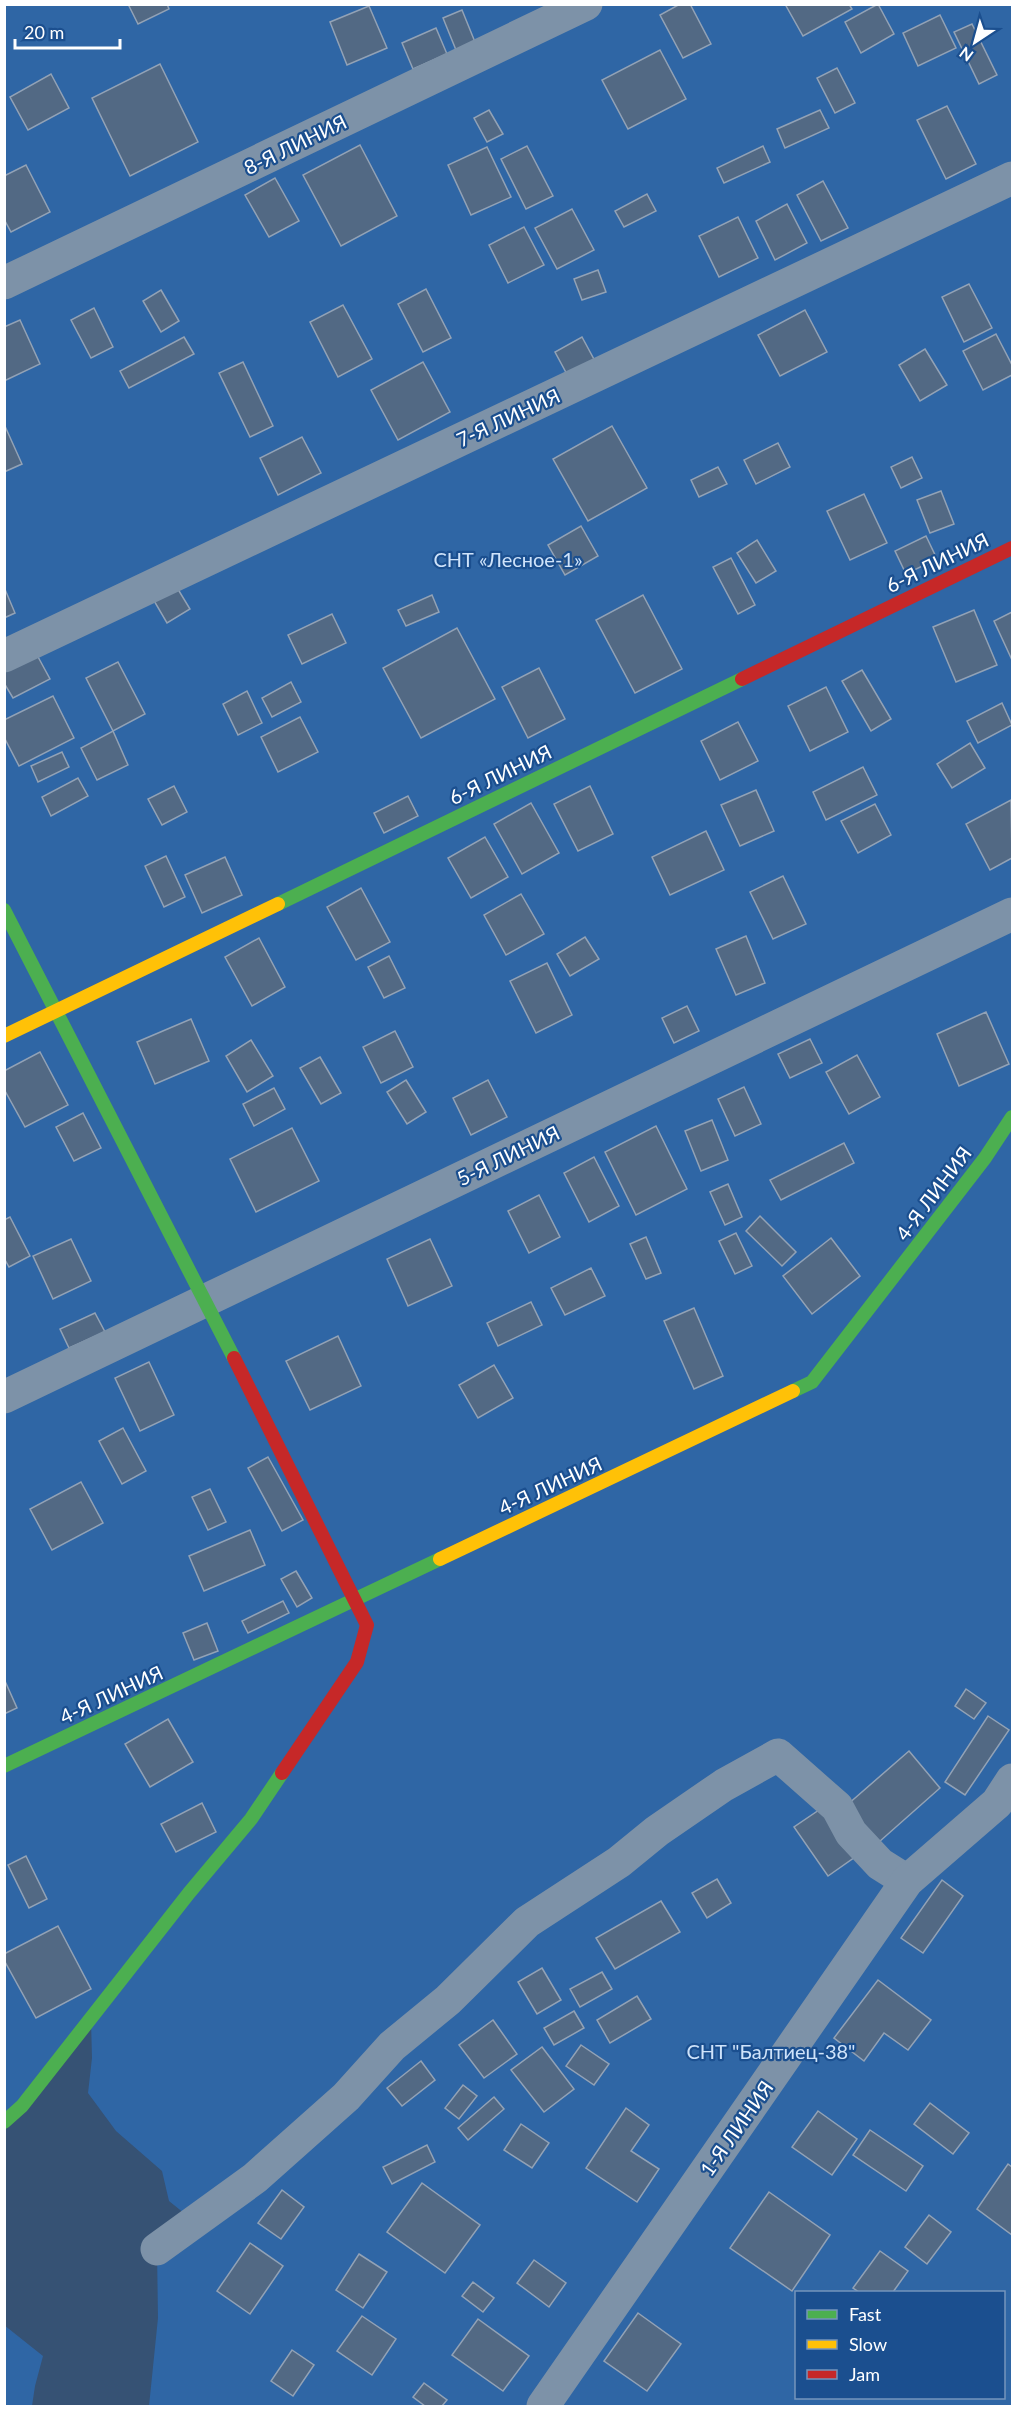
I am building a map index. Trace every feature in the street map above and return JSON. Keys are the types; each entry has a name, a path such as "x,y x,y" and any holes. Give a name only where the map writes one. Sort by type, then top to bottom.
{"street":[{"name":"8-Я ЛИНИЯ","path":"4,283 585,4"},
{"name":"7-Я ЛИНИЯ","path":"4,656 1012,178"},
{"name":"6-Я ЛИНИЯ","path":"4,1036 1012,548"},
{"path":"4,910 206,1300 367,1625 357,1662 251,1819 189,1893 22,2106 4,2122"},
{"name":"5-Я ЛИНИЯ","path":"4,1397 1012,914"},
{"name":"4-Я ЛИНИЯ","path":"4,1766 812,1383 985,1158 1012,1117"},
{"path":"157,2249 255,2178 346,2097 392,2046 448,2000 527,1922 619,1862 657,1831 724,1785 778,1755 837,1807 851,1833 880,1864 907,1881"},
{"name":"1-Я ЛИНИЯ","path":"543,2406 907,1881 997,1803 1012,1780"}],"green space":[{"name":"СНТ «Лесное-1»","path":"5,5 1012,5 1012,2406 149,2406 158,2318 157,2249 195,2222 169,2201 162,2171 116,2131 88,2093 92,2058 91,2020 5,2122"},
{"path":"4,2325 43,2356 32,2406 5,2406"}],"building":[{"path":"128,4 167,4 169,9 138,24"},
{"path":"680,4 690,4 711,44 683,58 660,15"},
{"path":"785,4 849,4 852,9 803,36"},
{"path":"878,4 894,34 861,53 845,22"},
{"path":"369,6 387,48 347,65 330,22"},
{"path":"462,10 475,42 456,50 443,18"},
{"path":"940,15 956,48 918,66 903,33"},
{"path":"972,24 997,75 979,84 954,32"},
{"path":"436,28 447,54 413,69 402,43"},
{"path":"660,50 686,99 628,129 602,80"},
{"path":"160,64 198,142 130,176 92,98"},
{"path":"837,68 855,103 835,113 817,78"},
{"path":"51,74 69,108 28,130 10,97"},
{"path":"947,106 976,164 946,179 917,120"},
{"path":"489,110 503,134 487,142 474,118"},
{"path":"820,110 829,128 785,148 777,129"},
{"path":"360,145 397,216 341,246 303,175"},
{"path":"527,146 553,196 526,209 501,159"},
{"path":"763,146 770,162 724,183 717,168"},
{"path":"487,147 511,197 471,215 448,165"},
{"path":"26,165 50,212 11,232 4,219 4,176"},
{"path":"275,178 299,221 269,237 245,195"},
{"path":"823,181 848,228 821,241 797,195"},
{"path":"647,194 656,211 624,227 615,211"},
{"path":"787,204 807,243 775,260 756,221"},
{"path":"572,209 594,250 557,269 535,228"},
{"path":"738,217 758,258 719,277 699,236"},
{"path":"524,227 544,265 508,283 489,245"},
{"path":"598,270 606,292 582,300 574,279"},
{"path":"969,284 992,328 964,342 942,297"},
{"path":"426,289 451,338 423,352 398,304"},
{"path":"161,290 179,321 161,332 143,301"},
{"path":"343,305 372,359 338,377 310,322"},
{"path":"94,308 113,347 91,358 71,320"},
{"path":"805,310 827,352 780,376 758,335"},
{"path":"20,320 40,364 4,381 4,327"},
{"path":"996,334 1012,365 1012,375 983,390 963,351"},
{"path":"184,337 194,354 129,388 120,371"},
{"path":"582,337 596,363 569,378 555,352"},
{"path":"925,349 947,385 920,401 899,365"},
{"path":"243,362 273,426 250,437 219,373"},
{"path":"423,362 450,412 398,440 371,390"},
{"path":"4,424 22,464 4,472"},
{"path":"612,426 647,488 588,521 553,459"},
{"path":"302,437 321,473 278,495 260,458"},
{"path":"778,443 790,467 756,484 744,460"},
{"path":"912,457 922,478 901,488 891,467"},
{"path":"718,467 727,484 699,497 691,480"},
{"path":"941,491 954,524 930,533 917,500"},
{"path":"864,494 887,543 850,560 827,511"},
{"path":"581,526 598,556 565,575 548,545"},
{"path":"926,536 937,559 906,574 895,551"},
{"path":"757,540 776,571 756,583 737,553"},
{"path":"731,558 755,605 738,614 713,567"},
{"path":"176,586 190,609 167,623 153,599"},
{"path":"4,587 15,613 4,618"},
{"path":"432,595 439,612 406,626 398,610"},
{"path":"643,595 682,669 635,693 596,620"},
{"path":"974,610 997,665 956,682 933,627"},
{"path":"1012,612 1012,660 994,621"},
{"path":"332,614 346,643 302,664 288,635"},
{"path":"457,628 495,699 421,738 383,668"},
{"path":"37,655 50,679 13,698 4,683 4,671"},
{"path":"118,662 145,714 113,731 86,678"},
{"path":"539,668 565,719 528,738 502,687"},
{"path":"862,670 891,719 871,731 842,681"},
{"path":"291,682 301,702 272,717 262,698"},
{"path":"826,687 848,732 810,751 788,706"},
{"path":"247,691 262,723 238,735 223,704"},
{"path":"53,696 74,738 19,766 4,737 4,720"},
{"path":"1002,703 1012,725 978,743 967,721"},
{"path":"300,717 318,752 278,772 261,737"},
{"path":"738,722 758,761 720,780 701,741"},
{"path":"113,731 128,765 97,780 81,748"},
{"path":"970,743 985,768 952,788 937,764"},
{"path":"62,752 69,767 38,782 31,766"},
{"path":"863,767 877,795 826,820 813,792"},
{"path":"78,778 88,796 51,816 42,797"},
{"path":"174,786 187,812 162,825 148,799"},
{"path":"590,786 613,834 578,851 554,804"},
{"path":"756,790 774,831 740,846 721,805"},
{"path":"408,796 418,816 384,833 374,813"},
{"path":"1011,800 1012,858 990,870 966,824"},
{"path":"531,803 559,853 522,874 494,824"},
{"path":"875,804 891,835 858,853 841,821"},
{"path":"706,831 724,870 670,895 652,857"},
{"path":"485,837 508,877 471,898 448,858"},
{"path":"166,856 185,897 164,907 145,866"},
{"path":"225,857 242,895 202,913 185,875"},
{"path":"783,876 806,924 773,939 750,892"},
{"path":"361,888 390,942 356,960 327,907"},
{"path":"521,894 544,934 506,955 484,915"},
{"path":"746,936 765,983 736,995 716,949"},
{"path":"585,937 599,959 570,976 557,954"},
{"path":"259,938 285,987 252,1006 225,957"},
{"path":"389,956 405,988 384,998 368,967"},
{"path":"547,963 572,1015 536,1033 510,981"},
{"path":"687,1006 699,1031 674,1043 662,1018"},
{"path":"986,1012 1009,1064 959,1086 937,1034"},
{"path":"191,1019 209,1061 155,1084 137,1042"},
{"path":"395,1031 413,1067 381,1083 363,1047"},
{"path":"810,1039 822,1063 790,1078 778,1054"},
{"path":"251,1040 273,1076 247,1092 226,1056"},
{"path":"40,1052 68,1105 25,1127 4,1089 4,1071"},
{"path":"857,1055 880,1097 849,1114 826,1072"},
{"path":"320,1057 341,1093 321,1104 300,1068"},
{"path":"406,1080 426,1112 407,1124 387,1092"},
{"path":"488,1080 507,1117 471,1135 453,1098"},
{"path":"744,1087 761,1124 735,1136 718,1099"},
{"path":"274,1088 285,1109 254,1126 243,1104"},
{"path":"83,1113 101,1148 74,1161 56,1127"},
{"path":"712,1120 728,1160 701,1171 685,1131"},
{"path":"656,1126 687,1189 636,1215 605,1152"},
{"path":"292,1128 319,1181 256,1212 230,1159"},
{"path":"844,1143 854,1163 781,1200 770,1180"},
{"path":"594,1157 619,1206 589,1222 564,1173"},
{"path":"728,1184 742,1217 725,1225 710,1192"},
{"path":"539,1195 560,1237 529,1253 508,1211"},
{"path":"760,1216 796,1252 782,1266 746,1231"},
{"path":"10,1217 30,1256 9,1267 4,1258 4,1220"},
{"path":"736,1233 752,1266 735,1274 719,1241"},
{"path":"646,1237 661,1273 646,1279 630,1244"},
{"path":"831,1238 860,1276 812,1314 783,1276"},
{"path":"71,1239 91,1281 53,1299 33,1256"},
{"path":"430,1239 452,1286 408,1306 387,1259"},
{"path":"591,1268 605,1296 565,1315 551,1288"},
{"path":"531,1302 542,1325 498,1346 487,1323"},
{"path":"694,1308 723,1376 694,1389 664,1321"},
{"path":"95,1313 105,1332 69,1348 60,1329"},
{"path":"338,1336 361,1386 310,1410 286,1361"},
{"path":"149,1362 174,1415 140,1431 115,1378"},
{"path":"494,1365 513,1398 478,1418 459,1385"},
{"path":"123,1428 146,1471 122,1484 99,1441"},
{"path":"268,1457 303,1520 282,1531 248,1468"},
{"path":"81,1482 103,1523 52,1550 30,1509"},
{"path":"210,1489 226,1522 208,1530 192,1497"},
{"path":"250,1530 265,1565 204,1591 189,1556"},
{"path":"296,1571 312,1598 297,1607 281,1579"},
{"path":"283,1601 289,1613 248,1633 242,1621"},
{"path":"207,1623 218,1651 194,1660 183,1633"},
{"path":"4,1681 17,1708 4,1714"},
{"path":"966,1689 986,1703 974,1719 955,1706"},
{"path":"988,1716 1009,1730 965,1795 945,1782"},
{"path":"168,1719 193,1762 150,1787 125,1744"},
{"path":"909,1751 940,1788 879,1842 847,1805"},
{"path":"202,1803 216,1832 176,1852 161,1824"},
{"path":"822,1808 855,1857 828,1876 794,1827"},
{"path":"26,1856 47,1899 29,1908 8,1865"},
{"path":"717,1879 731,1903 707,1918 692,1893"},
{"path":"942,1880 963,1896 923,1953 901,1938"},
{"path":"661,1901 680,1932 615,1969 596,1938"},
{"path":"58,1926 91,1989 36,2018 4,1960 4,1954"},
{"path":"542,1968 561,2000 537,2014 518,1982"},
{"path":"602,1972 612,1989 580,2007 570,1989"},
{"path":"878,1980 931,2020 908,2050 884,2033 864,2061 834,2038"},
{"path":"637,1996 651,2019 610,2043 597,2020"},
{"path":"574,2011 584,2028 554,2045 544,2028"},
{"path":"493,2020 517,2054 484,2078 459,2045"},
{"path":"581,2045 609,2064 594,2085 566,2066"},
{"path":"542,2047 574,2089 544,2112 511,2070"},
{"path":"421,2061 435,2080 402,2106 387,2088"},
{"path":"463,2085 477,2096 459,2119 445,2108"},
{"path":"494,2097 504,2109 468,2140 458,2128"},
{"path":"930,2103 969,2133 953,2154 914,2124"},
{"path":"626,2108 649,2125 631,2151 659,2169 637,2202 586,2168"},
{"path":"818,2111 857,2139 832,2175 792,2147"},
{"path":"521,2124 549,2143 532,2168 504,2150"},
{"path":"870,2130 923,2166 906,2191 853,2155"},
{"path":"427,2145 435,2162 392,2184 383,2167"},
{"path":"1008,2164 1012,2167 1012,2235 977,2209"},
{"path":"422,2183 480,2225 445,2273 387,2232"},
{"path":"282,2190 304,2207 281,2239 258,2223"},
{"path":"769,2192 830,2235 792,2291 730,2248"},
{"path":"929,2215 951,2232 927,2264 905,2247"},
{"path":"250,2243 283,2266 250,2314 217,2291"},
{"path":"880,2251 908,2271 894,2291 858,2291 853,2288"},
{"path":"359,2254 387,2272 363,2308 336,2290"},
{"path":"534,2260 566,2283 549,2307 517,2283"},
{"path":"473,2282 494,2298 483,2312 462,2296"},
{"path":"638,2313 681,2344 647,2391 604,2361"},
{"path":"362,2316 396,2339 372,2375 337,2351"},
{"path":"478,2319 529,2356 503,2391 452,2355"},
{"path":"292,2350 314,2365 293,2396 271,2381"},
{"path":"424,2383 447,2400 442,2406 425,2406 413,2397"}],"traffic: fast":[{"path":"278,904 742,679"},
{"path":"4,910 234,1358"},
{"path":"793,1391 812,1382 985,1158 1012,1117"},
{"path":"4,1766 440,1559"},
{"path":"4,2122 22,2106 189,1893 251,1819 282,1773"}],"traffic: slow":[{"path":"4,1036 278,904"},
{"path":"440,1559 793,1391"}],"traffic: jam":[{"path":"742,679 1012,548"},
{"path":"234,1358 367,1625 357,1662 282,1773"}],"park label":[{"name":"СНТ \"Балтиец-38\"","path":"771,2051"}]}
